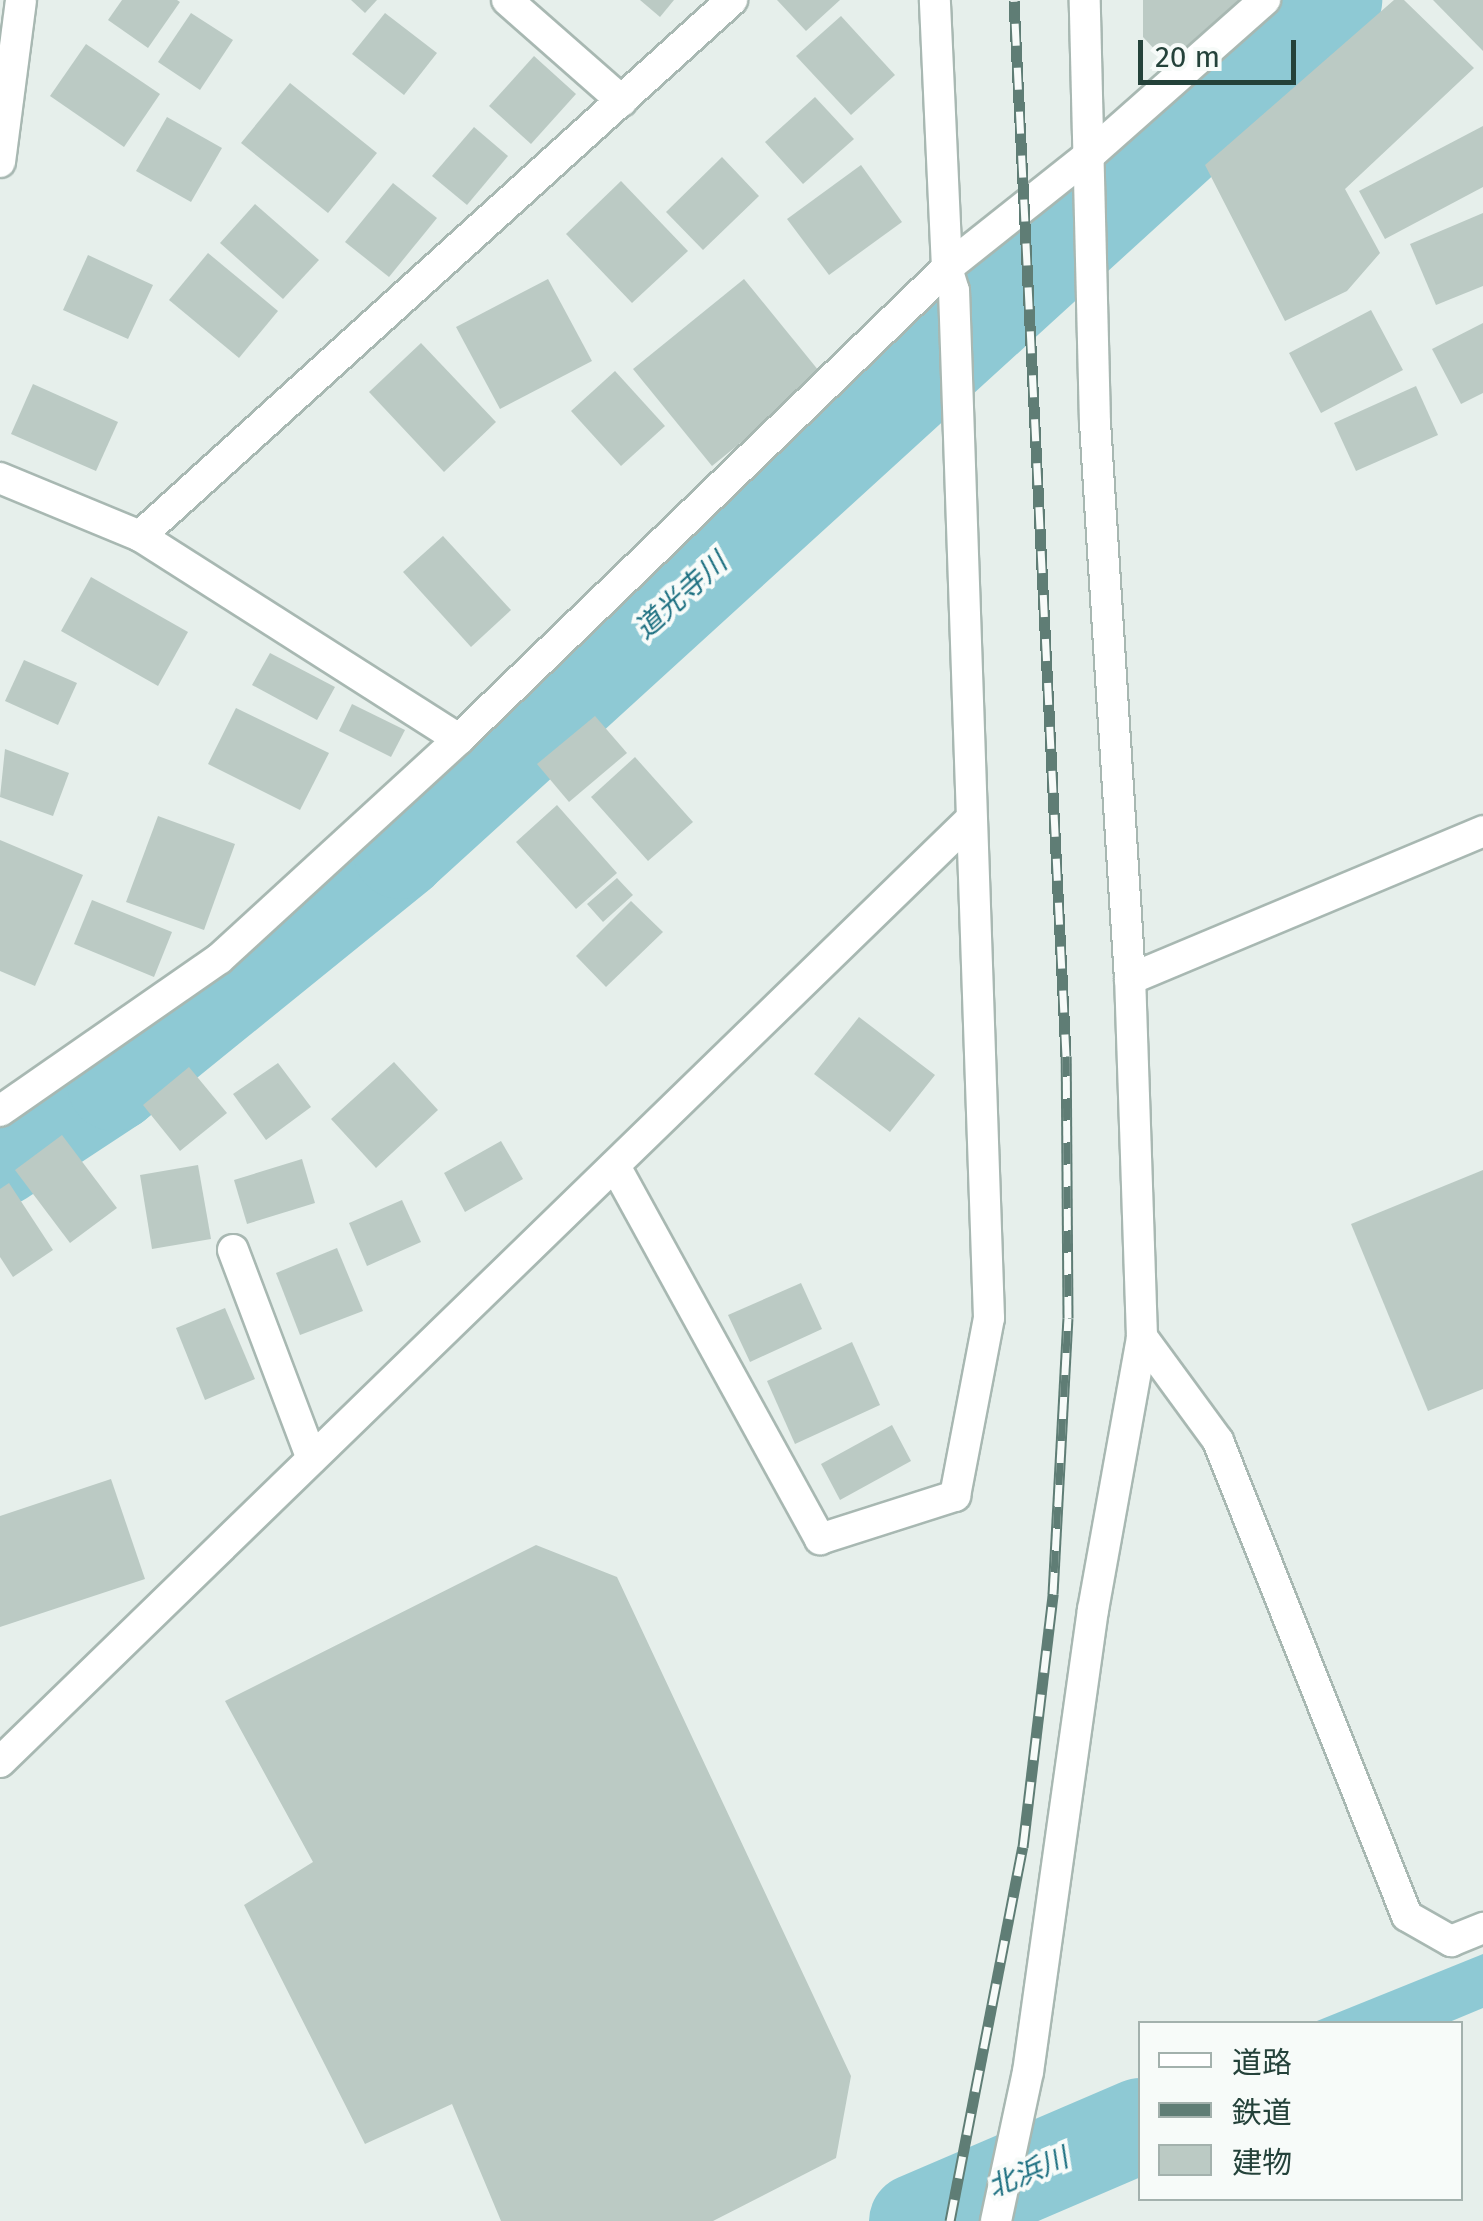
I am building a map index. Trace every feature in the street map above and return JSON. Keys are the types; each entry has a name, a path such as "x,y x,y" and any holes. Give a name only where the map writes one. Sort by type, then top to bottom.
{"street":[{"path":"0,162 21,0"},
{"path":"507,0 622,101"},
{"path":"140,536 732,0"},
{"path":"615,1166 820,1539 955,1496 989,1318 951,280 935,0"},
{"path":"996,2221 1019,2112 1093,1610 1142,1337 1130,979 1095,423 1093,154 1085,0"},
{"path":"0,1111 218,958 951,280 1265,0"},
{"path":"0,478 140,536 459,739"},
{"path":"0,1762 970,821"},
{"path":"1130,979 1483,831"},
{"path":"233,1250 312,1459"},
{"path":"1142,1337 1218,1440 1407,1916 1451,1941 1483,1928"}],"water":[{"path":"1483,1954 1483,2008 1452,2021 1317,2021"},
{"name":"北浜川","path":"1138,2094 1138,2157 1049,2195 1072,2120"}],"building":[{"path":"122,0 180,2 148,48 108,20"},
{"path":"351,0 377,0 365,13"},
{"path":"640,0 674,0 660,17"},
{"path":"777,0 840,0 806,31"},
{"path":"1143,0 1248,0 1172,68 1143,37"},
{"path":"1394,0 1404,0 1474,68 1345,189 1380,253 1347,291 1285,321 1205,165"},
{"path":"1433,0 1483,0 1483,51"},
{"path":"191,13 233,40 200,90 158,62"},
{"path":"385,13 437,53 404,95 352,54"},
{"path":"841,16 895,75 851,115 796,56"},
{"path":"86,44 160,94 124,147 50,96"},
{"path":"534,56 576,94 531,144 489,106"},
{"path":"290,83 377,153 328,213 241,143"},
{"path":"815,97 854,139 803,184 765,142"},
{"path":"167,117 222,148 191,202 136,171"},
{"path":"1483,126 1483,187 1385,239 1359,191"},
{"path":"474,127 508,156 467,205 432,176"},
{"path":"722,157 759,196 703,250 666,212"},
{"path":"861,165 902,222 829,275 787,219"},
{"path":"621,181 688,251 632,303 566,234"},
{"path":"393,183 437,218 389,277 345,242"},
{"path":"255,204 319,260 283,299 220,243"},
{"path":"1483,213 1483,286 1436,305 1410,244"},
{"path":"208,253 278,311 239,358 169,300"},
{"path":"88,255 153,285 128,339 63,310"},
{"path":"548,279 592,361 500,409 456,327"},
{"path":"744,279 823,376 712,466 633,369"},
{"path":"1371,310 1403,370 1321,413 1289,353"},
{"path":"1483,323 1483,393 1461,404 1432,349"},
{"path":"421,343 496,422 444,472 369,392"},
{"path":"615,371 665,426 621,466 571,411"},
{"path":"33,384 118,422 96,471 11,434"},
{"path":"1416,386 1438,435 1356,471 1334,423"},
{"path":"443,536 511,610 471,647 403,572"},
{"path":"91,577 188,632 158,686 61,631"},
{"path":"270,653 335,687 317,720 252,685"},
{"path":"24,660 77,683 58,725 5,701"},
{"path":"352,704 405,730 391,757 339,731"},
{"path":"236,708 329,753 300,810 208,764"},
{"path":"595,716 627,753 569,802 537,764"},
{"path":"5,749 69,773 53,816 0,797"},
{"path":"635,757 693,822 648,861 591,797"},
{"path":"557,805 617,873 576,909 516,842"},
{"path":"158,816 235,844 204,930 126,902"},
{"path":"0,840 83,875 35,986 0,971"},
{"path":"617,878 633,895 603,922 587,904"},
{"path":"92,900 172,932 154,977 74,944"},
{"path":"631,901 663,932 606,987 576,956"},
{"path":"859,1017 935,1075 890,1132 814,1074"},
{"path":"394,1062 438,1110 376,1168 331,1119"},
{"path":"278,1063 311,1107 266,1140 233,1094"},
{"path":"189,1067 227,1113 180,1151 143,1105"},
{"path":"62,1135 117,1208 70,1243 15,1170"},
{"path":"501,1141 523,1179 465,1212 444,1173"},
{"path":"302,1159 315,1203 247,1224 234,1180"},
{"path":"198,1165 211,1239 152,1249 140,1175"},
{"path":"1483,1170 1483,1389 1428,1411 1351,1224"},
{"path":"9,1183 53,1250 13,1277 0,1257 0,1189"},
{"path":"402,1200 421,1242 367,1266 349,1223"},
{"path":"337,1248 363,1311 300,1335 276,1273"},
{"path":"801,1283 822,1329 750,1362 728,1315"},
{"path":"225,1308 255,1379 205,1400 176,1328"},
{"path":"852,1342 880,1405 795,1444 767,1381"},
{"path":"892,1425 911,1461 840,1500 821,1464"},
{"path":"111,1479 145,1579 0,1627 0,1516"},
{"path":"536,1545 617,1577 851,2076 836,2158 713,2221 501,2221 452,2104 365,2144 244,1905 313,1862 225,1701"}],"waterway":[{"name":"道光寺川","path":"0,1158 114,1083 400,851 1334,0"},
{"name":"北浜川","path":"916,2221 1138,2126"}],"railway":[{"path":"950,2221 1023,1847 1053,1594 1068,1318 1066,1056 1014,0"}]}
